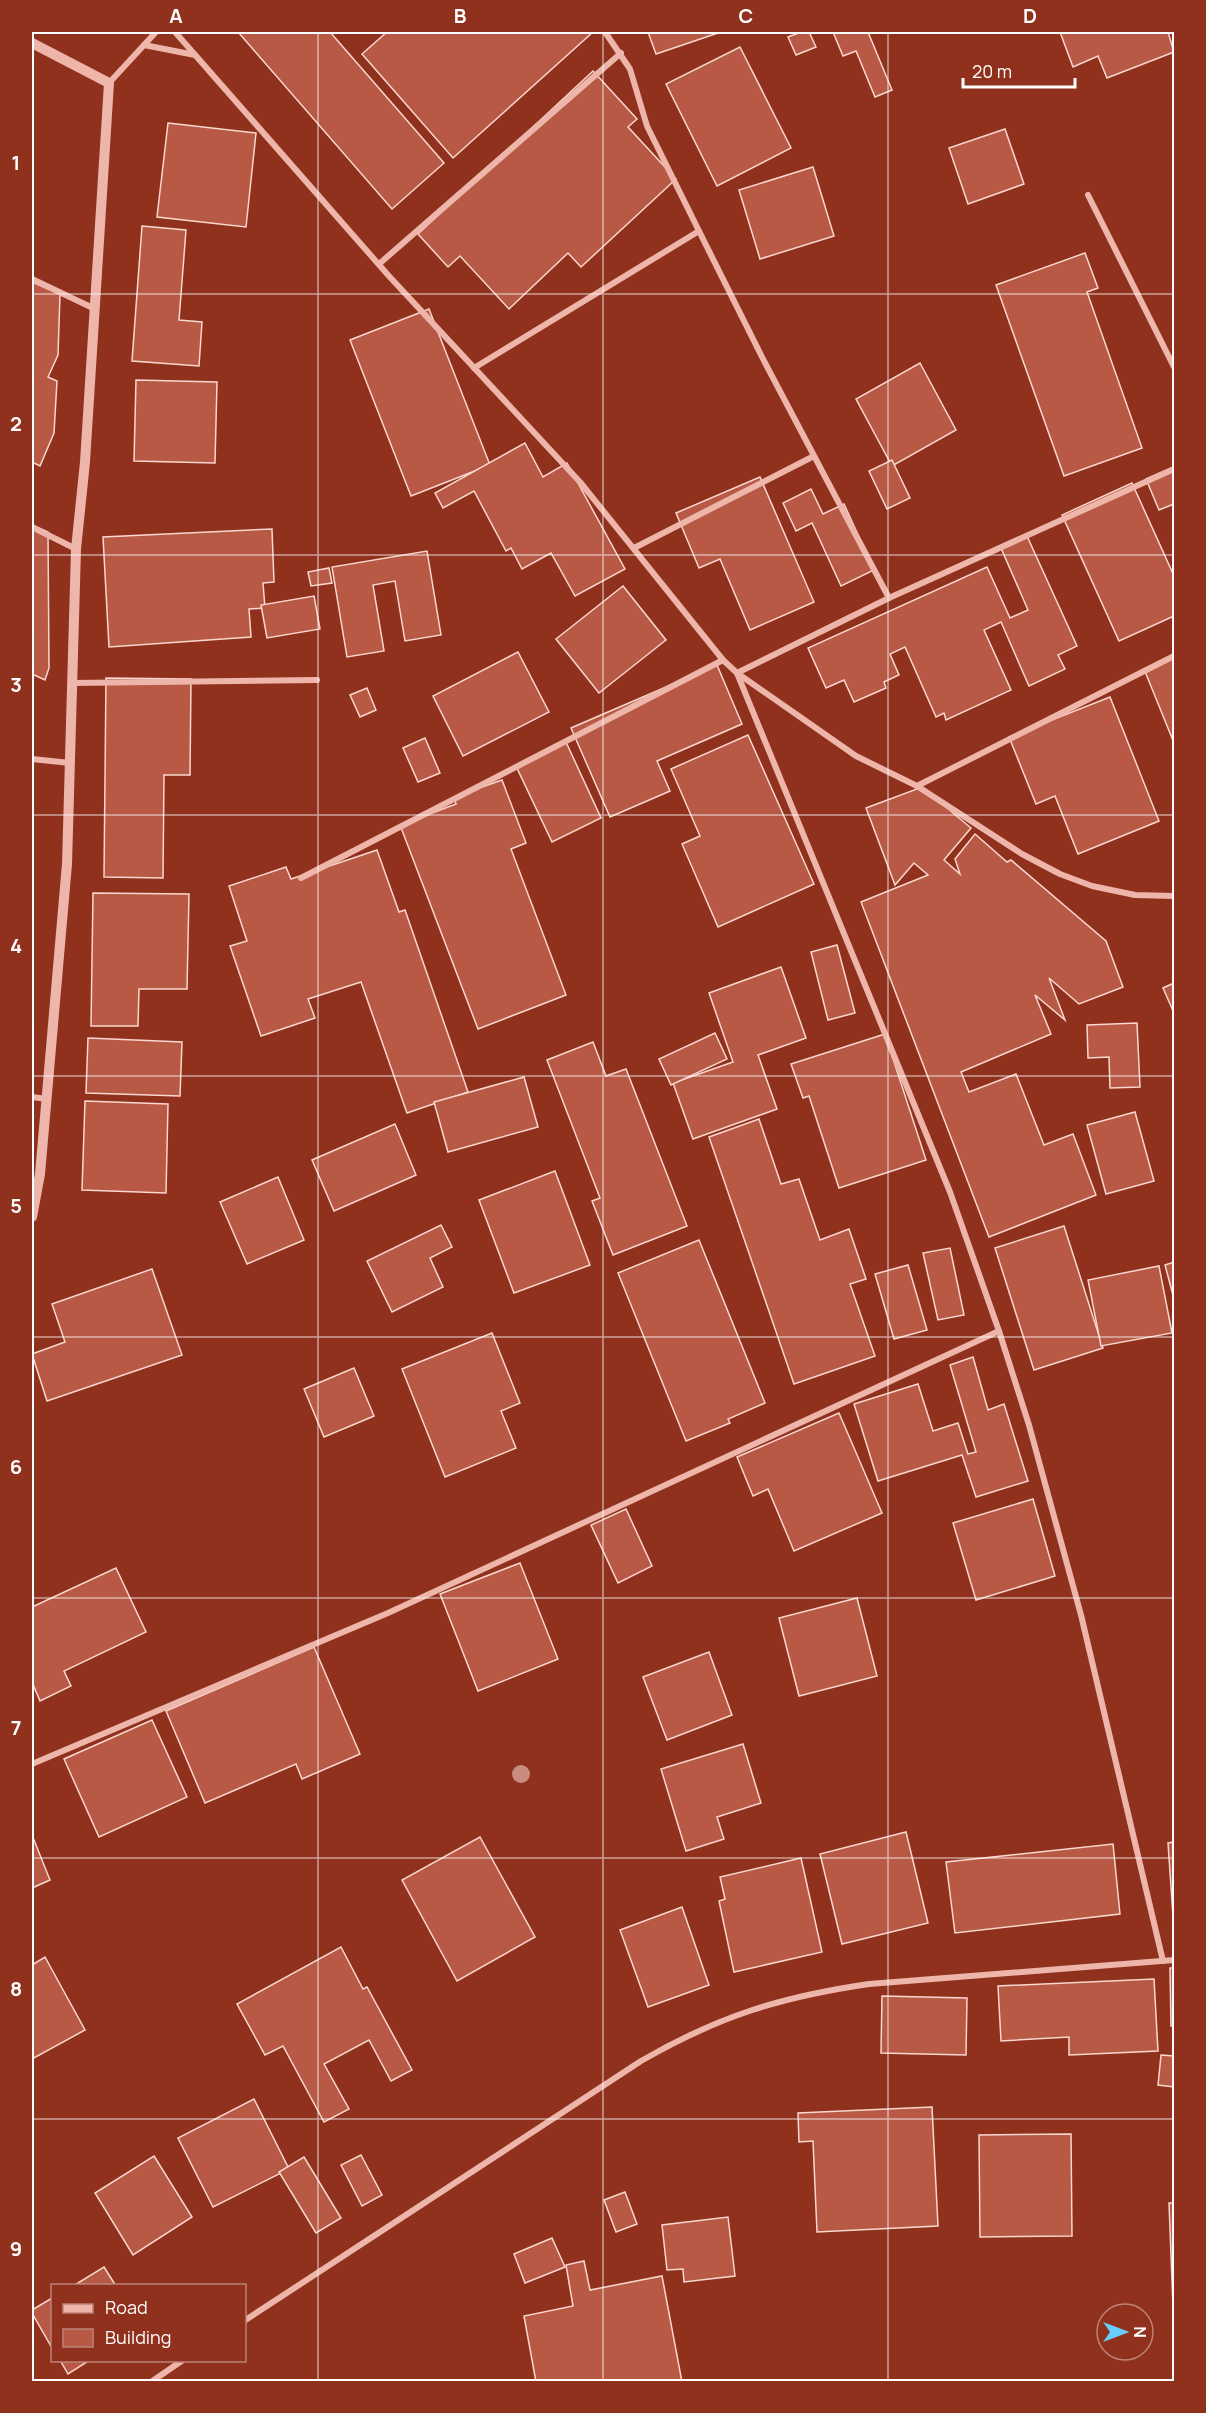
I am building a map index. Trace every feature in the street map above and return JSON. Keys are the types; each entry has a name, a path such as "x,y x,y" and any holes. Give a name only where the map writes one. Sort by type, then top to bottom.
{"street":[{"path":"32,1217 40,1174 66,864 76,549 110,83 156,32"},
{"path":"175,32 379,264 580,482 723,660 737,673 856,756 916,786 1022,854 1060,874 1092,886 1134,895 1174,896"},
{"path":"606,32 630,69 647,126 699,231 889,598"},
{"path":"32,43 110,83"},
{"path":"144,45 195,55"},
{"path":"379,264 621,53"},
{"path":"1088,195 1174,367"},
{"path":"474,368 699,231"},
{"path":"32,279 94,309"},
{"path":"634,548 814,456"},
{"path":"737,673 889,598 1174,469"},
{"path":"32,527 76,549"},
{"path":"916,786 1174,656"},
{"path":"301,878 723,660"},
{"path":"737,673 950,1192 999,1331 1029,1425 1078,1605 1162,1961"},
{"path":"72,683 317,680"},
{"path":"32,759 70,763"},
{"path":"32,1097 46,1099"},
{"path":"32,1764 388,1613 999,1331"},
{"path":"246,2319 641,2061 683,2037 728,2017 821,1991 869,1984 1174,1960"},
{"path":"151,2382 181,2362"}],"building":[{"path":"238,32 330,32 444,163 392,209"},
{"path":"387,32 593,32 453,158 362,54"},
{"path":"648,32 721,32 656,54"},
{"path":"801,32 815,32 810,34 816,47 796,55 788,37"},
{"path":"833,32 868,32 892,90 875,97 856,51 843,56"},
{"path":"1060,32 1168,32 1174,52 1107,78 1098,56 1073,67"},
{"path":"740,47 791,148 717,186 666,84"},
{"path":"593,71 637,119 628,127 676,179 581,267 568,253 509,309 460,256 448,267 418,234"},
{"path":"168,123 256,133 246,227 157,217"},
{"path":"1005,129 1024,184 968,204 949,148"},
{"path":"813,167 834,236 760,259 739,190"},
{"path":"142,226 186,230 179,320 202,322 199,366 132,361"},
{"path":"1085,253 1098,288 1087,292 1142,448 1064,476 996,285"},
{"path":"32,282 60,294 58,355 48,377 57,381 54,433 40,466 32,462"},
{"path":"429,309 490,465 411,496 350,340"},
{"path":"920,363 956,430 892,466 856,399"},
{"path":"136,380 217,382 215,463 134,461"},
{"path":"525,443 543,477 567,463 625,569 575,596 551,553 522,569 511,548 506,551 474,491 443,508 435,493"},
{"path":"892,460 910,498 887,509 869,471"},
{"path":"1174,467 1174,504 1159,510 1146,479"},
{"path":"760,477 814,602 750,630 720,559 699,568 676,513"},
{"path":"1132,483 1174,576 1174,616 1119,641 1062,515"},
{"path":"811,489 823,514 844,504 874,570 841,586 812,523 796,531 783,503"},
{"path":"32,525 48,532 49,668 45,680 32,674"},
{"path":"272,529 274,582 263,583 265,608 249,609 251,637 109,647 103,537"},
{"path":"1027,536 1077,646 1058,655 1065,669 1029,686 1001,622 984,630 1011,690 946,720 944,713 936,717 905,647 890,654 899,675 884,682 886,688 854,702 844,680 826,688 808,648 987,567 1010,618 1028,610 1001,548"},
{"path":"427,551 441,635 405,641 395,581 373,585 384,651 347,657 332,567"},
{"path":"329,568 332,583 311,586 308,572"},
{"path":"623,586 666,640 599,693 556,639"},
{"path":"314,596 320,629 267,638 261,605"},
{"path":"518,652 549,712 463,756 433,696"},
{"path":"1174,657 1174,743 1144,669"},
{"path":"717,665 742,724 657,761 670,791 610,817 571,728"},
{"path":"106,678 191,679 190,775 164,775 163,878 104,877"},
{"path":"367,688 376,710 360,717 350,695"},
{"path":"1110,697 1159,821 1078,854 1055,796 1036,804 1009,737"},
{"path":"748,735 814,884 718,927 682,844 700,836 671,769"},
{"path":"425,738 440,773 418,782 403,748"},
{"path":"566,742 601,818 552,842 516,766"},
{"path":"502,780 526,843 511,849 566,995 478,1029 400,825 456,804 454,797"},
{"path":"922,787 971,828 944,860 960,874 955,859 975,834 1007,862 1011,860 1106,941 1123,987 1079,1004 1049,978 1065,1020 1035,995 1051,1034 961,1072 969,1092 1016,1074 1044,1145 1073,1134 1096,1195 989,1237 861,902 928,875 914,863 895,885 866,808"},
{"path":"377,850 399,912 405,910 468,1092 407,1113 361,982 308,999 315,1018 261,1036 230,946 247,941 229,886 286,867 291,879"},
{"path":"93,893 189,894 187,989 139,989 138,1026 91,1026"},
{"path":"837,945 855,1013 828,1020 811,952"},
{"path":"781,967 806,1038 758,1055 777,1109 693,1139 673,1083 733,1062 709,993"},
{"path":"1174,983 1174,1013 1163,988"},
{"path":"1137,1023 1140,1087 1110,1088 1109,1057 1088,1058 1087,1025"},
{"path":"715,1033 727,1059 671,1085 659,1059"},
{"path":"885,1034 926,1160 839,1188 809,1096 803,1098 791,1064"},
{"path":"88,1038 182,1042 180,1096 86,1093"},
{"path":"593,1042 606,1076 626,1069 687,1226 613,1255 592,1201 600,1198 547,1060"},
{"path":"524,1077 538,1127 448,1152 434,1102"},
{"path":"85,1101 168,1104 166,1193 82,1190"},
{"path":"1135,1112 1154,1181 1106,1194 1087,1125"},
{"path":"759,1119 781,1184 799,1179 820,1240 849,1229 866,1279 850,1284 875,1356 794,1384 709,1137"},
{"path":"395,1124 416,1175 334,1211 312,1160"},
{"path":"555,1171 590,1265 514,1293 479,1200"},
{"path":"278,1177 304,1240 247,1264 220,1202"},
{"path":"441,1225 452,1247 430,1258 443,1287 392,1312 367,1261"},
{"path":"1064,1226 1103,1348 1034,1370 995,1248"},
{"path":"699,1240 765,1403 728,1419 730,1423 686,1441 618,1273"},
{"path":"950,1248 964,1315 938,1320 923,1253"},
{"path":"1174,1262 1174,1299 1165,1265"},
{"path":"908,1265 927,1330 894,1339 875,1274"},
{"path":"1159,1266 1172,1333 1101,1346 1088,1280"},
{"path":"152,1269 182,1355 47,1401 32,1354 65,1342 52,1304"},
{"path":"492,1333 520,1403 501,1411 516,1448 445,1477 402,1369"},
{"path":"973,1357 988,1410 1004,1404 1028,1481 976,1497 962,1455 878,1481 854,1404 918,1384 933,1431 958,1423 968,1454 976,1452 950,1365"},
{"path":"354,1368 374,1416 324,1437 304,1389"},
{"path":"839,1413 882,1513 794,1551 768,1489 753,1496 737,1457"},
{"path":"1033,1499 1055,1576 976,1600 953,1523"},
{"path":"626,1509 652,1566 618,1583 591,1525"},
{"path":"520,1563 558,1659 478,1691 440,1594"},
{"path":"116,1568 146,1632 64,1671 71,1686 40,1701 32,1682 32,1607"},
{"path":"857,1598 877,1676 799,1696 779,1618"},
{"path":"314,1647 360,1754 302,1779 296,1764 205,1803 166,1711"},
{"path":"709,1652 732,1715 667,1740 643,1677"},
{"path":"152,1720 187,1797 99,1837 64,1759"},
{"path":"743,1744 761,1803 717,1817 724,1839 686,1851 661,1769"},
{"path":"906,1832 928,1923 842,1944 820,1854"},
{"path":"32,1835 50,1880 32,1888"},
{"path":"480,1837 535,1937 457,1981 402,1880"},
{"path":"1174,1842 1174,1916 1173,1916 1168,1843"},
{"path":"1113,1844 1120,1914 955,1933 946,1862"},
{"path":"801,1858 822,1952 734,1972 719,1901 725,1899 720,1877"},
{"path":"682,1907 709,1985 648,2007 620,1930"},
{"path":"341,1947 363,1989 367,1987 412,2070 391,2081 369,2040 324,2064 349,2109 324,2122 283,2046 265,2055 237,2004"},
{"path":"45,1957 85,2030 32,2059 32,1965"},
{"path":"1170,1968 1174,1968 1174,2026 1171,2026"},
{"path":"1154,1979 1158,2051 1069,2055 1069,2037 1001,2041 998,1986"},
{"path":"882,1996 967,1998 966,2055 881,2053"},
{"path":"1161,2055 1174,2056 1174,2087 1158,2085"},
{"path":"254,2099 289,2169 213,2207 178,2138"},
{"path":"932,2107 938,2226 817,2232 813,2141 799,2142 798,2113"},
{"path":"1071,2134 1072,2236 980,2237 979,2135"},
{"path":"361,2155 382,2195 362,2206 341,2165"},
{"path":"154,2156 192,2217 133,2255 95,2193"},
{"path":"304,2157 341,2218 316,2233 279,2172"},
{"path":"625,2192 637,2224 616,2232 604,2200"},
{"path":"1169,2203 1174,2203 1174,2332"},
{"path":"728,2217 735,2276 684,2282 683,2269 667,2270 662,2225"},
{"path":"552,2238 565,2267 525,2283 514,2254"},
{"path":"584,2261 590,2290 662,2276 682,2382 536,2382 524,2316 573,2306 566,2265"},
{"path":"104,2267 115,2284 76,2284"},
{"path":"51,2299 51,2346 32,2313 32,2310"},
{"path":"61,2362 87,2362 68,2374"}]}
